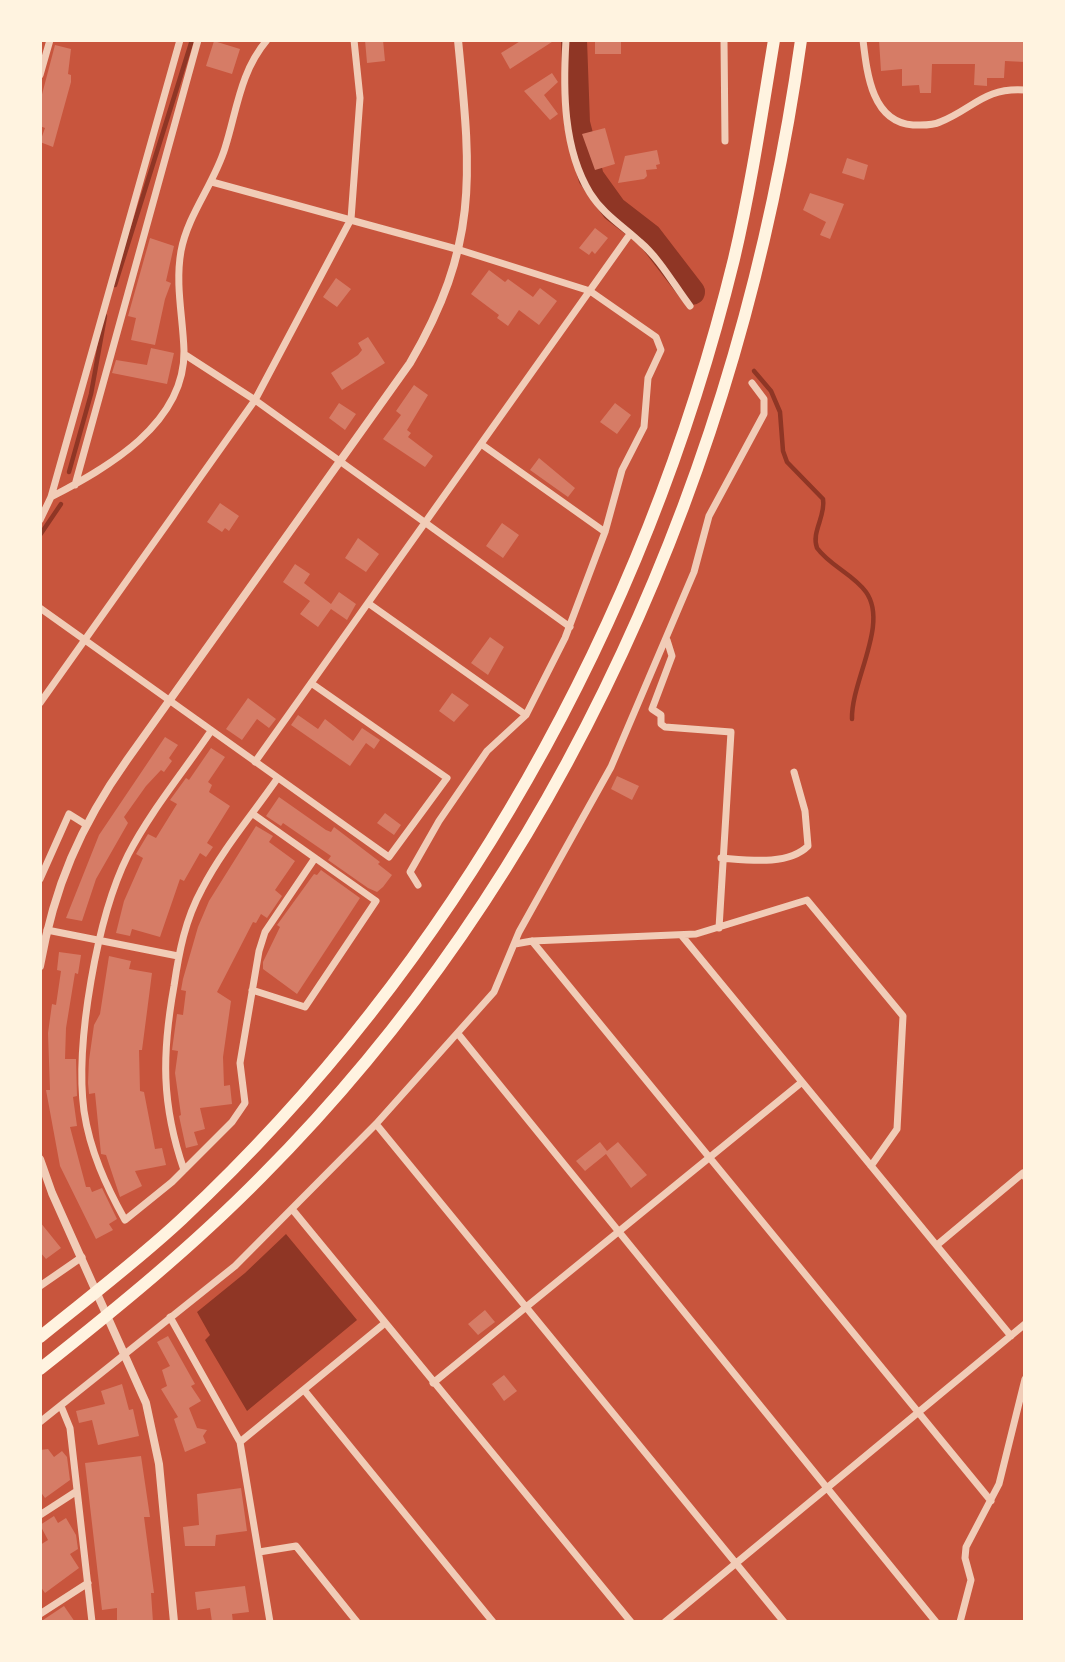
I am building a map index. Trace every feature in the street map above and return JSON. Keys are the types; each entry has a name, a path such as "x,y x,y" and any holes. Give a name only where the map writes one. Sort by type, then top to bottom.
{"highway":[{"path":"40,1337 130,1266 183,1218 311,1084 417,953 530,777 621,593 684,431 733,260 774,40"},
{"path":"40,1369 148,1283 205,1231 263,1175 331,1101 428,982 474,917 571,757 642,612 699,467 758,261 801,40"}],"street":[{"path":"40,75 50,40"},
{"path":"40,520 51,497 180,40"},
{"path":"75,485 198,40"},
{"path":"51,497 75,485 138,440 162,414 180,383 184,354 178,294 181,254 190,222 212,182 225,149 243,80 267,40"},
{"path":"40,703 255,400 351,219 360,98 354,40"},
{"path":"40,966 57,892 85,824 169,700 421,344 449,285 460,250 468,173 458,40"},
{"path":"566,40 566,117 576,160 590,193 612,219 653,256 690,306"},
{"path":"724,40 725,141"},
{"path":"863,40 879,107 890,119 904,124 939,123 990,93 1025,90"},
{"path":"212,182 460,250 590,291 656,337 661,350 649,378 644,427 622,470 605,532 570,627 526,715 487,751 439,821 410,872 418,885"},
{"path":"254,762 631,234"},
{"path":"184,354 255,400 570,627"},
{"path":"40,1422 123,1349 170,1317 234,1266 376,1124 494,992 514,944 611,767 694,572 709,516 764,414 764,399 752,383"},
{"path":"481,444 605,532"},
{"path":"368,603 526,715"},
{"path":"40,608 389,857 447,778 311,683"},
{"path":"667,640 672,656 652,709 661,715 661,724 665,727 731,732 719,928"},
{"path":"211,731 129,853 110,899 98,940 82,1078 84,1111 98,1165 125,1220 184,1170 232,1122 245,1103 240,1063 265,932 315,858"},
{"path":"722,858 753,860 791,857 808,846 805,811 794,772"},
{"path":"184,1170 166,1103 164,1080 165,1038 178,956 184,931 202,889 277,779"},
{"path":"40,879 69,814 85,824"},
{"path":"252,990 304,1007 376,901 253,814"},
{"path":"514,944 532,941 682,936 719,928 807,900 903,1016 897,1129 872,1166"},
{"path":"47,930 178,956"},
{"path":"682,936 1011,1336"},
{"path":"532,941 992,1501"},
{"path":"458,1035 936,1622"},
{"path":"433,1383 802,1082"},
{"path":"376,1124 784,1622"},
{"path":"40,1159 146,1403 155,1441 174,1622"},
{"path":"937,1245 1023,1173 1025,1177"},
{"path":"292,1209 631,1622"},
{"path":"40,1286 82,1257"},
{"path":"170,1317 240,1442 270,1622"},
{"path":"240,1442 386,1322"},
{"path":"665,1622 1025,1324"},
{"path":"960,1622 971,1580 965,1558 966,1547 999,1484 1025,1380"},
{"path":"304,1390 493,1622"},
{"path":"61,1406 70,1428 92,1622"},
{"path":"40,1515 77,1491"},
{"path":"258,1552 296,1546 357,1622"},
{"path":"40,1614 88,1583"}],"shaded area":[{"path":"286,1234 357,1320 247,1411 205,1340 210,1335 197,1312 245,1273"}],"building":[{"path":"365,40 383,40 385,61 367,63"},
{"path":"522,40 555,40 510,69 501,53"},
{"path":"595,40 621,40 621,54 595,54"},
{"path":"879,40 1025,40 1025,62 1005,61 1004,78 987,78 987,86 974,85 975,64 932,64 931,93 920,93 919,85 902,86 902,69 881,71"},
{"path":"214,41 240,49 232,74 206,66"},
{"path":"55,45 71,49 68,74 71,75 71,82 53,147 40,142 45,128 40,126 40,102"},
{"path":"552,73 558,82 544,95 558,114 550,120 524,91"},
{"path":"605,128 615,164 595,170 582,134"},
{"path":"657,150 660,164 656,165 657,169 646,170 647,176 644,179 618,183 625,156"},
{"path":"847,158 868,165 864,180 842,173"},
{"path":"810,193 844,204 830,239 820,235 826,222 803,210"},
{"path":"595,228 608,238 595,254 592,251 589,255 579,248"},
{"path":"150,238 174,246 166,281 171,283 155,345 131,340 136,318 128,316"},
{"path":"489,270 505,282 508,279 533,297 540,288 557,301 539,325 519,310 508,326 497,318 499,315 471,294"},
{"path":"336,278 351,289 337,307 323,297"},
{"path":"368,337 385,363 342,390 331,373 358,355 362,350 358,343"},
{"path":"151,348 174,353 167,384 112,373 116,360 147,365"},
{"path":"414,385 428,395 407,430 411,433 408,437 433,456 425,467 383,439 401,415 396,411"},
{"path":"339,403 356,414 345,430 329,418"},
{"path":"615,403 631,415 617,434 600,422"},
{"path":"539,458 575,488 568,497 530,470"},
{"path":"220,503 239,516 229,531 225,528 222,532 207,522"},
{"path":"502,523 519,535 503,558 486,546"},
{"path":"358,538 379,554 366,572 345,558"},
{"path":"295,564 310,574 304,583 331,604 339,592 356,604 347,620 331,609 318,627 300,614 310,601 283,582"},
{"path":"490,637 504,647 488,675 471,663"},
{"path":"452,693 469,705 454,722 439,711"},
{"path":"248,698 276,719 269,728 257,719 242,740 226,729"},
{"path":"298,715 318,729 325,719 353,741 362,728 380,740 374,749 366,743 350,766 291,725"},
{"path":"165,737 178,745 169,758 172,761 164,772 161,770 146,786 124,817 128,823 96,879 82,921 66,918 99,835"},
{"path":"211,748 225,757 208,782 212,785 209,792 230,806 207,843 213,847 206,857 200,853 184,881 180,879 160,937 132,929 130,936 116,933 124,901 143,858 136,854 148,834 156,838 177,804 170,800 186,778 189,780"},
{"path":"617,776 639,786 632,800 611,789"},
{"path":"279,797 326,830 331,832 334,827 380,862 378,864 392,875 383,887 377,892 368,888 328,860 331,856 283,823 281,826 266,816"},
{"path":"385,813 401,825 394,835 377,823"},
{"path":"256,826 273,836 269,842 295,861 275,890 282,896 267,918 261,914 256,923 253,922 217,992 231,1001 223,1057 224,1086 230,1085 232,1104 200,1108 205,1129 194,1132 198,1145 186,1148 179,1116 175,1073 178,1051 172,1050 177,1014 183,1015 186,991 181,990 183,979 198,927 209,901"},
{"path":"321,870 360,898 297,994 263,969 263,962 280,927 277,925 314,874 317,875"},
{"path":"59,952 81,955 78,974 75,973 66,1028 65,1059 76,1059 77,1096 73,1097 77,1126 70,1127 86,1187 90,1187 92,1192 102,1188 117,1219 109,1224 113,1230 96,1239 60,1166 46,1090 50,1090 48,1033 61,971 57,970"},
{"path":"109,956 131,961 129,969 152,973 142,1050 139,1050 140,1091 144,1092 155,1149 162,1148 166,1165 135,1171 142,1186 120,1197 106,1155 101,1154 95,1093 89,1094 88,1083 94,1025 100,1014"},
{"path":"600,1142 607,1151 618,1142 647,1175 631,1188 606,1154 585,1171 576,1161"},
{"path":"40,1222 61,1248 46,1259 40,1252"},
{"path":"485,1310 495,1322 478,1335 468,1324"},
{"path":"168,1336 195,1384 191,1386 201,1401 189,1408 197,1428 207,1430 203,1436 206,1443 185,1452 174,1419 178,1417 161,1389 167,1386 162,1370 170,1366 157,1342"},
{"path":"504,1375 517,1391 504,1401 492,1384"},
{"path":"122,1384 129,1410 133,1409 139,1436 98,1445 92,1420 79,1423 76,1411 105,1404 101,1391"},
{"path":"48,1449 54,1457 62,1451 67,1457 70,1480 45,1498 40,1491 40,1450"},
{"path":"141,1456 150,1517 144,1517 154,1593 151,1593 153,1622 117,1622 117,1608 102,1610 85,1463"},
{"path":"241,1488 247,1531 216,1535 215,1546 185,1546 183,1527 199,1525 197,1494"},
{"path":"54,1516 58,1523 66,1518 76,1535 78,1549 70,1554 79,1568 45,1593 40,1586 40,1545 48,1540 40,1525"},
{"path":"245,1586 249,1612 232,1614 233,1622 212,1622 210,1608 197,1610 195,1592"},
{"path":"64,1606 75,1622 40,1622"}],"waterway":[{"path":"115,285 192,40"},
{"path":"574,40 577,123 591,177 614,209 649,236 692,292"},
{"path":"69,472 91,394 105,316"},
{"path":"754,371 771,391 780,412 783,451 787,462 823,499 816,536 817,548 861,586 872,605 871,636 853,704 852,719"},
{"path":"40,535 61,504"}]}
